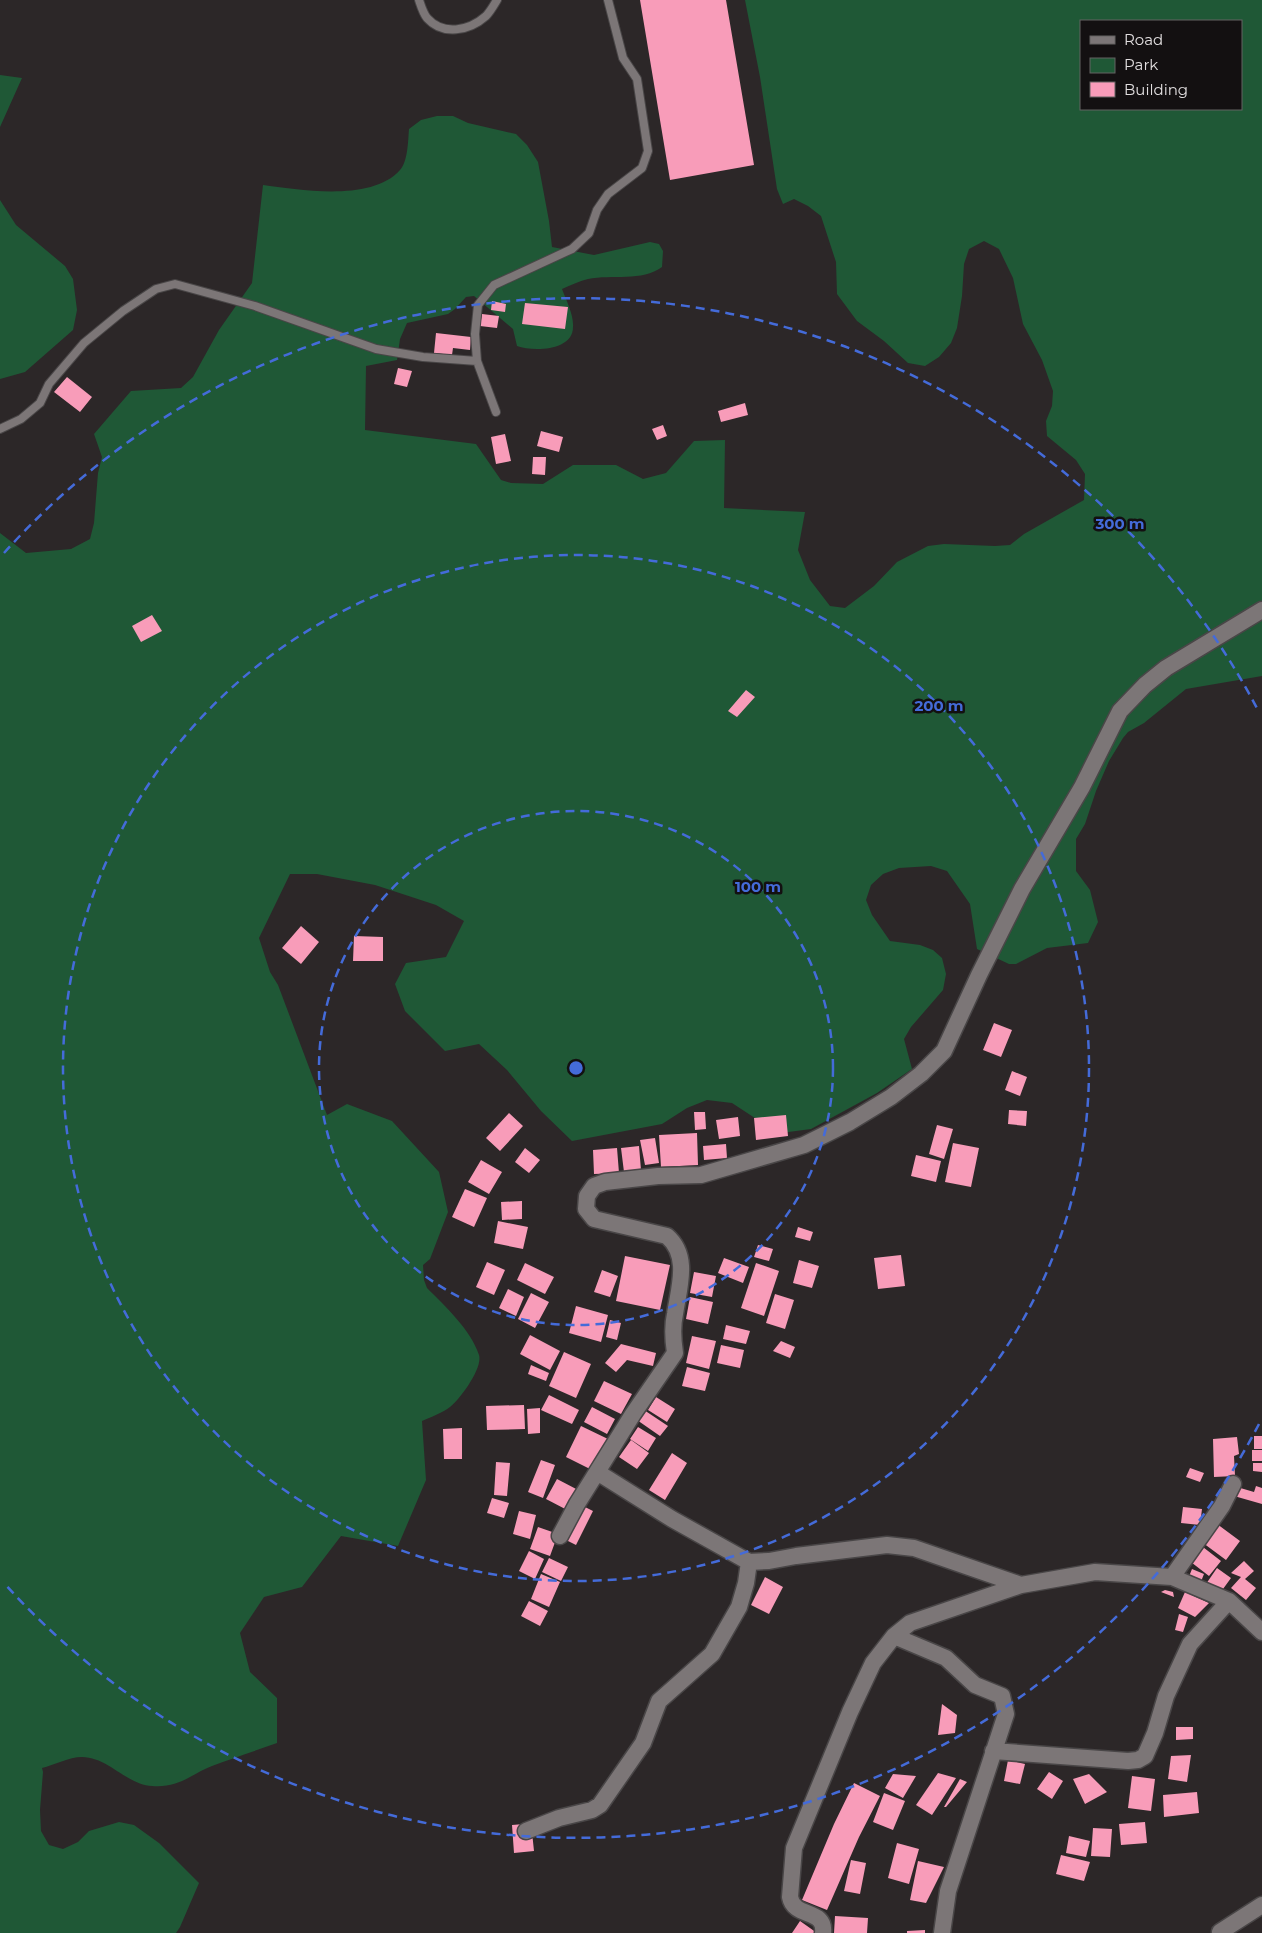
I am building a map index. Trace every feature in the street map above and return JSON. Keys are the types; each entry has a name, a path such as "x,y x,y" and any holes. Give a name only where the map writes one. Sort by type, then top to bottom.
{"street":[{"path":"560,1536 577,1504 633,1414 675,1353 673,1332 682,1280 679,1253 674,1242 667,1236 594,1219 586,1209 587,1196 594,1186 605,1182 658,1176 701,1175 804,1145 850,1122 921,1074 944,1051 1022,889 1082,787 1120,711 1145,685 1166,668 1262,610"},
{"path":"597,1472 672,1519 748,1562 769,1561 852,1548 887,1545 914,1548 1021,1585"},
{"path":"1172,1577 1222,1506 1233,1484"},
{"path":"526,1830 559,1818 592,1810 600,1805 643,1743 658,1701 712,1654 739,1607 746,1583 748,1562"},
{"path":"823,1933 823,1923 820,1918 796,1910 792,1904 790,1897 794,1848 873,1662 894,1636 910,1622 1021,1585 1095,1572 1172,1577 1229,1601 1262,1632"},
{"path":"993,1751 1128,1761 1138,1760 1145,1756 1155,1733 1166,1696 1190,1644 1229,1601"},
{"path":"894,1636 946,1658 975,1685 994,1691 1002,1696 1006,1714 948,1890 942,1933"},
{"path":"1220,1932 1262,1905"}],"lane":[{"path":"419,0 426,17 439,28 460,30 477,23 487,15 497,0"},
{"path":"496,412 477,361 475,334 478,305 494,285 572,249 578,244 589,233 597,210 608,194 642,168 648,151 637,79 623,58 608,0"},
{"path":"0,429 21,419 40,403 48,384 84,342 156,289 175,284 255,306 376,350 423,357 477,361"}],"green space":[{"path":"745,0 1262,0 1262,676 1186,689 1144,723 1128,732 1123,738 1109,761 1085,824 1076,839 1076,871 1090,890 1098,922 1088,943 1047,948 1016,964 1009,964 977,949 970,904 947,871 931,866 899,868 883,874 871,885 866,900 872,915 890,941 920,945 933,950 942,958 946,974 943,990 911,1027 904,1039 912,1069 877,1093 811,1129 781,1133 773,1130 732,1103 707,1100 687,1108 662,1124 572,1141 541,1111 507,1070 479,1044 445,1051 405,1011 395,984 406,963 446,957 464,921 436,905 375,885 317,874 290,874 259,938 270,972 278,985 327,1115 347,1104 392,1121 439,1172 448,1212 430,1259 423,1265 424,1280 427,1288 457,1319 470,1337 479,1355 478,1367 470,1383 450,1407 422,1421 426,1480 398,1546 341,1536 302,1587 264,1597 240,1633 250,1672 277,1698 277,1743 212,1766 177,1783 162,1786 152,1786 134,1781 100,1761 91,1758 72,1758 42,1768 41,1831 49,1845 63,1849 78,1842 89,1831 119,1822 134,1825 159,1843 199,1883 176,1933 0,1933 0,533 26,553 71,549 90,539 94,523 98,473 102,457 94,434 131,391 181,388 193,377 219,330 252,283 263,185 315,191 354,190 372,187 388,180 403,166 407,151 409,129 421,120 437,116 453,116 468,123 516,134 527,145 538,162 552,247 594,255 650,242 659,244 663,251 662,267 654,272 636,276 588,279 562,289 571,313 573,327 571,335 566,341 551,348 532,349 517,346 513,329 474,296 466,297 448,314 407,323 400,339 397,360 366,366 365,430 476,444 501,480 511,483 543,484 573,465 616,465 643,479 666,473 694,441 725,440 724,508 805,512 798,550 810,580 830,606 845,608 874,586 897,562 928,546 944,544 1010,545 1024,534 1084,500 1085,474 1076,460 1047,436 1046,421 1052,406 1053,391 1042,360 1023,324 1013,278 999,249 984,241 969,249 964,264 957,328 951,343 939,357 925,366 908,363 884,341 857,321 837,294 836,262 821,216 808,206 794,199 783,204 777,189 760,77"},
{"path":"0,75 22,78 0,127"},
{"path":"0,200 16,225 65,266 73,279 77,310 73,330 25,372 0,379"}],"building":[{"path":"640,0 726,0 754,165 670,180"},
{"path":"492,301 506,304 505,312 491,310"},
{"path":"525,303 568,307 565,329 522,324"},
{"path":"482,314 499,316 497,328 480,326"},
{"path":"436,333 471,337 470,350 453,348 452,355 434,353"},
{"path":"398,368 412,371 407,387 394,384"},
{"path":"67,377 92,397 80,412 54,392"},
{"path":"745,403 748,415 721,422 718,411"},
{"path":"663,425 667,436 657,440 652,429"},
{"path":"541,431 563,437 559,452 537,446"},
{"path":"505,434 511,461 496,464 491,437"},
{"path":"533,457 546,457 545,475 532,474"},
{"path":"152,615 162,631 141,642 132,626"},
{"path":"746,690 755,697 737,717 728,711"},
{"path":"301,926 319,942 301,964 282,948"},
{"path":"354,936 383,937 383,961 353,961"},
{"path":"994,1023 1012,1030 1001,1057 983,1050"},
{"path":"1012,1071 1027,1077 1020,1096 1005,1090"},
{"path":"1009,1110 1027,1111 1026,1126 1008,1124"},
{"path":"694,1112 705,1112 706,1129 695,1130"},
{"path":"509,1113 523,1126 500,1151 486,1138"},
{"path":"786,1115 788,1136 756,1140 754,1118"},
{"path":"738,1117 740,1136 719,1139 716,1120"},
{"path":"937,1125 953,1129 944,1159 929,1154"},
{"path":"697,1133 698,1165 661,1167 659,1135"},
{"path":"655,1138 659,1163 645,1165 640,1140"},
{"path":"953,1143 979,1148 971,1187 945,1182"},
{"path":"726,1144 727,1158 704,1160 703,1146"},
{"path":"639,1146 641,1170 624,1172 621,1148"},
{"path":"525,1148 540,1160 529,1173 515,1162"},
{"path":"617,1148 619,1173 594,1174 593,1150"},
{"path":"916,1155 941,1161 936,1182 911,1176"},
{"path":"481,1160 502,1172 489,1194 468,1182"},
{"path":"465,1189 487,1198 474,1227 452,1217"},
{"path":"522,1201 522,1219 502,1220 501,1202"},
{"path":"498,1221 528,1227 523,1249 494,1243"},
{"path":"798,1227 813,1232 810,1241 795,1237"},
{"path":"758,1245 773,1249 769,1261 754,1257"},
{"path":"901,1255 905,1286 878,1289 874,1258"},
{"path":"625,1256 670,1265 660,1310 616,1301"},
{"path":"724,1258 749,1267 743,1283 718,1273"},
{"path":"799,1260 819,1266 812,1288 793,1283"},
{"path":"487,1262 505,1270 494,1295 476,1287"},
{"path":"525,1263 554,1277 545,1294 517,1280"},
{"path":"756,1263 779,1271 764,1316 741,1308"},
{"path":"602,1270 618,1276 610,1297 594,1292"},
{"path":"694,1272 716,1276 712,1297 690,1293"},
{"path":"508,1289 524,1297 516,1316 499,1308"},
{"path":"531,1293 549,1302 535,1328 518,1319"},
{"path":"775,1294 794,1300 785,1329 766,1323"},
{"path":"690,1297 713,1302 708,1324 686,1319"},
{"path":"576,1306 608,1315 601,1342 569,1333"},
{"path":"610,1320 621,1323 617,1340 606,1337"},
{"path":"726,1325 750,1331 746,1344 723,1339"},
{"path":"530,1335 560,1351 550,1370 520,1354"},
{"path":"692,1336 716,1341 709,1369 686,1363"},
{"path":"781,1341 795,1347 790,1358 773,1351"},
{"path":"621,1344 656,1353 653,1366 627,1360 616,1372 605,1363"},
{"path":"721,1345 744,1350 740,1368 717,1363"},
{"path":"564,1352 591,1364 576,1398 549,1386"},
{"path":"531,1365 549,1373 546,1381 528,1374"},
{"path":"687,1367 710,1373 705,1391 682,1386"},
{"path":"604,1381 632,1394 621,1414 594,1401"},
{"path":"549,1395 579,1410 572,1424 541,1410"},
{"path":"656,1397 675,1409 667,1422 648,1410"},
{"path":"524,1405 525,1429 487,1430 486,1406"},
{"path":"592,1407 615,1419 607,1434 584,1422"},
{"path":"540,1408 540,1433 528,1434 527,1409"},
{"path":"644,1410 668,1426 660,1436 637,1420"},
{"path":"581,1426 608,1439 592,1470 566,1457"},
{"path":"638,1427 656,1438 648,1451 630,1439"},
{"path":"462,1428 462,1459 444,1459 443,1429"},
{"path":"1254,1436 1262,1436 1262,1449 1254,1449"},
{"path":"1237,1437 1239,1454 1234,1456 1235,1476 1214,1477 1213,1439"},
{"path":"631,1440 649,1453 637,1469 619,1457"},
{"path":"1252,1450 1262,1450 1262,1461 1252,1461"},
{"path":"672,1453 687,1463 665,1500 649,1490"},
{"path":"541,1460 555,1465 543,1498 528,1492"},
{"path":"496,1462 510,1463 507,1496 494,1495"},
{"path":"1253,1463 1262,1463 1262,1472 1253,1471"},
{"path":"1190,1468 1204,1473 1200,1482 1186,1477"},
{"path":"557,1479 580,1491 569,1511 546,1499"},
{"path":"1256,1486 1262,1488 1262,1504 1234,1496 1237,1487 1254,1492"},
{"path":"492,1498 509,1503 504,1518 487,1513"},
{"path":"579,1504 593,1511 576,1545 562,1538"},
{"path":"1183,1507 1202,1509 1200,1525 1181,1523"},
{"path":"519,1511 536,1515 530,1539 513,1534"},
{"path":"1213,1521 1240,1541 1226,1560 1199,1540"},
{"path":"538,1527 558,1534 550,1556 530,1549"},
{"path":"1199,1544 1221,1561 1209,1576 1187,1559"},
{"path":"529,1551 544,1559 535,1579 519,1571"},
{"path":"549,1558 568,1567 561,1581 542,1572"},
{"path":"1244,1561 1254,1571 1245,1579 1256,1588 1246,1600 1231,1588 1241,1577 1231,1573"},
{"path":"1217,1568 1231,1578 1223,1589 1206,1584"},
{"path":"1192,1569 1204,1574 1200,1584 1188,1579"},
{"path":"541,1574 560,1582 549,1607 531,1599"},
{"path":"765,1577 783,1587 769,1614 751,1605"},
{"path":"1165,1590 1173,1592 1174,1597 1161,1592"},
{"path":"1185,1592 1209,1603 1195,1617 1178,1608"},
{"path":"529,1601 548,1611 540,1626 521,1616"},
{"path":"1179,1614 1188,1617 1183,1632 1175,1630"},
{"path":"942,1704 957,1715 955,1733 938,1735"},
{"path":"1176,1727 1193,1727 1193,1739 1176,1740"},
{"path":"1191,1755 1187,1782 1168,1779 1171,1756"},
{"path":"1008,1760 1025,1764 1020,1784 1004,1781"},
{"path":"1049,1772 1063,1781 1052,1799 1037,1789"},
{"path":"938,1773 956,1778 932,1815 916,1805"},
{"path":"893,1774 916,1776 903,1798 885,1788"},
{"path":"1089,1774 1107,1792 1085,1804 1073,1779"},
{"path":"1132,1776 1155,1779 1151,1811 1128,1808"},
{"path":"960,1779 967,1782 944,1807"},
{"path":"854,1783 880,1796 859,1837 827,1910 802,1900 834,1824"},
{"path":"1197,1792 1199,1813 1164,1817 1163,1795"},
{"path":"884,1793 905,1801 893,1830 873,1822"},
{"path":"1145,1822 1147,1843 1121,1845 1119,1824"},
{"path":"524,1824 532,1832 534,1851 514,1853 512,1825"},
{"path":"1093,1828 1112,1829 1110,1857 1091,1856"},
{"path":"1069,1836 1090,1841 1086,1857 1066,1853"},
{"path":"897,1843 919,1849 909,1884 888,1878"},
{"path":"1061,1855 1090,1862 1084,1881 1056,1874"},
{"path":"851,1860 866,1863 860,1894 844,1891"},
{"path":"918,1861 944,1867 926,1903 910,1900"},
{"path":"835,1916 868,1918 867,1933 834,1933"},
{"path":"800,1921 817,1933 792,1933"},
{"path":"925,1930 925,1933 907,1933 907,1931"}]}
